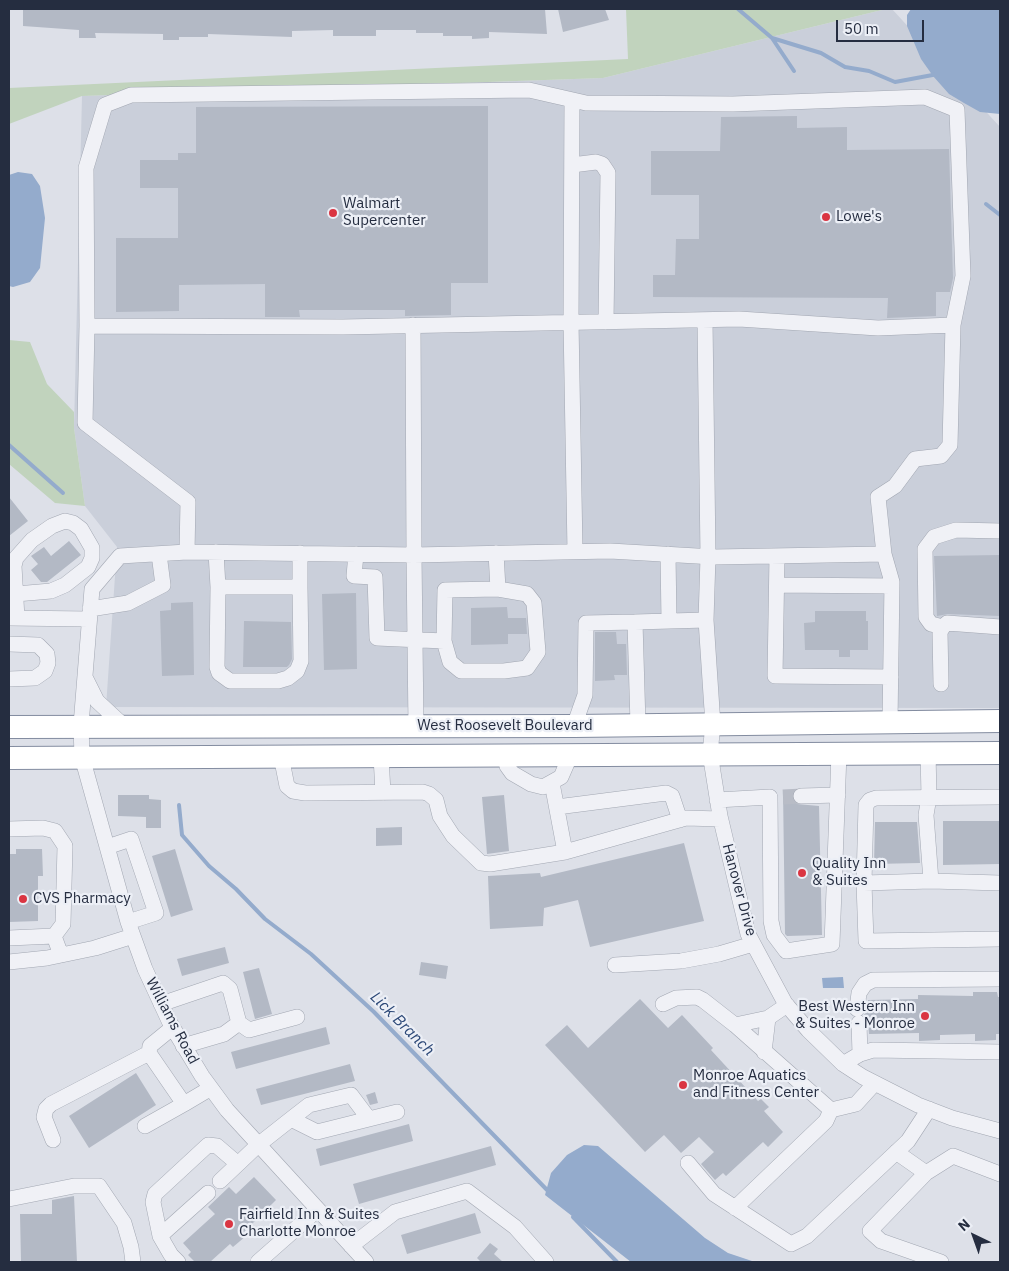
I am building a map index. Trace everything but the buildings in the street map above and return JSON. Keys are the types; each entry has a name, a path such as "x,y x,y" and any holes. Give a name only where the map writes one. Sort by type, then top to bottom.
{"highway":[{"name":"West Roosevelt Boulevard","path":"9,727 81,725 416,727 1000,721"},
{"name":"West Roosevelt Boulevard","path":"9,758 839,752 1000,753"}],"street":[{"path":"187,552 188,502 85,423 87,326 86,168 105,105 130,95 529,90 586,103 732,104 925,97 957,110 963,276 953,325 950,445 941,456 915,459 895,486 878,497 884,554 892,586 890,723"},
{"path":"572,100 571,322 575,551"},
{"path":"572,165 596,162 602,164 608,173 606,322"},
{"path":"87,326 413,326 739,319 878,328 953,325"},
{"name":"Hanover Drive","path":"705,320 708,557 706,620 713,725 710,753 720,819 742,916 753,944 787,1005 808,1030 843,1064 875,1083 929,1109 1000,1132"},
{"path":"413,326 416,727"},
{"path":"16,594 51,591 65,585 88,567 92,558 92,548 81,529 74,522 65,521 52,526 21,549 16,558 14,566 16,594 13,618 90,614 128,603 163,585 160,554"},
{"path":"943,627 931,624 926,617 925,549 934,537 956,530 1000,531"},
{"name":"Williams Road","path":"362,1261 351,1246 258,1145 211,1088 172,1028 130,929 82,757 81,725 92,589 120,556 187,552 414,555 610,551 708,557 884,554"},
{"path":"216,552 218,586 217,667 219,673 230,681 278,681 288,678 297,671 301,661 300,553"},
{"path":"496,553 498,589"},
{"path":"356,554 354,576 375,577 377,638 444,641"},
{"path":"668,554 669,621"},
{"path":"777,556 775,676 891,677"},
{"path":"776,585 892,586"},
{"path":"218,586 300,587"},
{"path":"498,589 527,594 534,604 538,652 527,668 504,671 461,671 450,662 444,641 445,590 498,589"},
{"path":"574,726 585,695 586,622 706,620"},
{"path":"635,622 638,725"},
{"path":"941,684 940,632 947,623 1000,627"},
{"path":"9,644 38,645 47,654 48,663 45,671 35,678 9,679"},
{"path":"85,676 98,701 124,726"},
{"path":"764,965 786,952 832,944 839,752"},
{"path":"928,752 929,797 926,815 930,881"},
{"path":"506,755 507,766 512,773 522,780 543,787 561,777 571,754"},
{"path":"281,756 286,786 293,791 305,793 383,794 423,792 430,794 436,800 440,816 453,836 482,863 490,864 565,852 680,820 720,819"},
{"path":"381,756 383,794"},
{"path":"552,783 565,852"},
{"path":"556,806 666,793 672,796 680,820"},
{"path":"800,796 838,795"},
{"path":"717,800 777,797 771,921 774,935 786,952"},
{"path":"1000,797 876,798 866,805 864,883 866,941 1000,939"},
{"path":"9,830 43,828 55,831 65,846 63,924 54,936"},
{"path":"9,962 61,955 130,929 156,913 131,839 106,847"},
{"path":"864,883 930,881 1000,883"},
{"path":"9,938 54,936"},
{"path":"54,936 61,955"},
{"path":"615,965 681,960 719,954 753,944"},
{"path":"860,1054 859,993 866,984 873,980 1000,979"},
{"path":"161,1004 223,983 230,989 239,1023 249,1030 298,1017"},
{"path":"663,1004 676,998 697,997 735,1025 831,1110"},
{"path":"735,1025 768,1018 787,1005"},
{"path":"764,1052 768,1018"},
{"path":"183,1046 224,1034 239,1023"},
{"path":"172,1028 153,1042 149,1053 184,1104"},
{"path":"843,1064 860,1054 873,1050 1000,1052"},
{"path":"53,1140 44,1118 46,1109 52,1104 149,1053"},
{"path":"831,1110 856,1104 875,1083"},
{"path":"145,1126 211,1088"},
{"path":"220,1181 258,1145 308,1105 351,1095 369,1119"},
{"path":"688,1163 714,1194 791,1244 807,1236 908,1141 929,1109"},
{"path":"735,1208 826,1121 831,1110"},
{"path":"291,1119 317,1132 397,1112"},
{"path":"178,1262 160,1236 153,1202 155,1194 208,1145 217,1146 238,1164"},
{"path":"896,1152 926,1173"},
{"path":"941,1262 881,1241 870,1230 926,1173 953,1156 1000,1174"},
{"path":"9,1199 74,1186 99,1186 124,1223 132,1247 133,1262"},
{"path":"351,1246 395,1212 467,1191 514,1227 546,1262"},
{"path":"160,1236 208,1193"},
{"path":"258,1262 317,1210"}],"shaded area":[{"path":"892,9 1000,127 1000,708 106,707 117,547 85,506 74,428 82,96 603,78"}],"green space":[{"path":"626,9 886,9 603,78 82,96 9,124 9,88 628,59"},
{"path":"9,340 30,342 47,384 74,412 74,428 85,506 55,503 9,464"}],"water":[{"path":"911,9 1000,9 1000,114 980,112 964,103 949,94 933,76 921,59 907,26 907,15"},
{"path":"18,172 32,174 40,186 45,218 40,268 30,282 13,287 9,286 9,175"},
{"path":"843,977 844,988 823,988 822,978"},
{"path":"584,1145 598,1146 705,1238 728,1253 755,1262 631,1262 545,1195 551,1173 567,1155"}],"waterway":[{"path":"738,9 772,38 794,71"},
{"path":"772,38 821,53 845,67 869,71 895,82 938,74"},
{"path":"986,204 1000,215"},
{"name":"Lick Branch","path":"9,445 63,493"},
{"name":"Lick Branch","path":"179,805 182,835 209,866 236,889 265,919 311,954 374,1012 549,1192"},
{"name":"Lick Branch","path":"573,1217 617,1262"}],"tunnel":[{"path":"783,797 801,796"}],"place":[{"name":"Walmart Supercenter","path":"333,213"},
{"name":"Lowe's","path":"826,217"},
{"name":"Quality Inn & Suites","path":"802,873"},
{"name":"CVS Pharmacy","path":"23,899"},
{"name":"Best Western Inn & Suites - Monroe","path":"925,1016"},
{"name":"Monroe Aquatics and Fitness Center","path":"683,1085"},
{"name":"Fairfield Inn & Suites Charlotte Monroe","path":"229,1224"}]}
